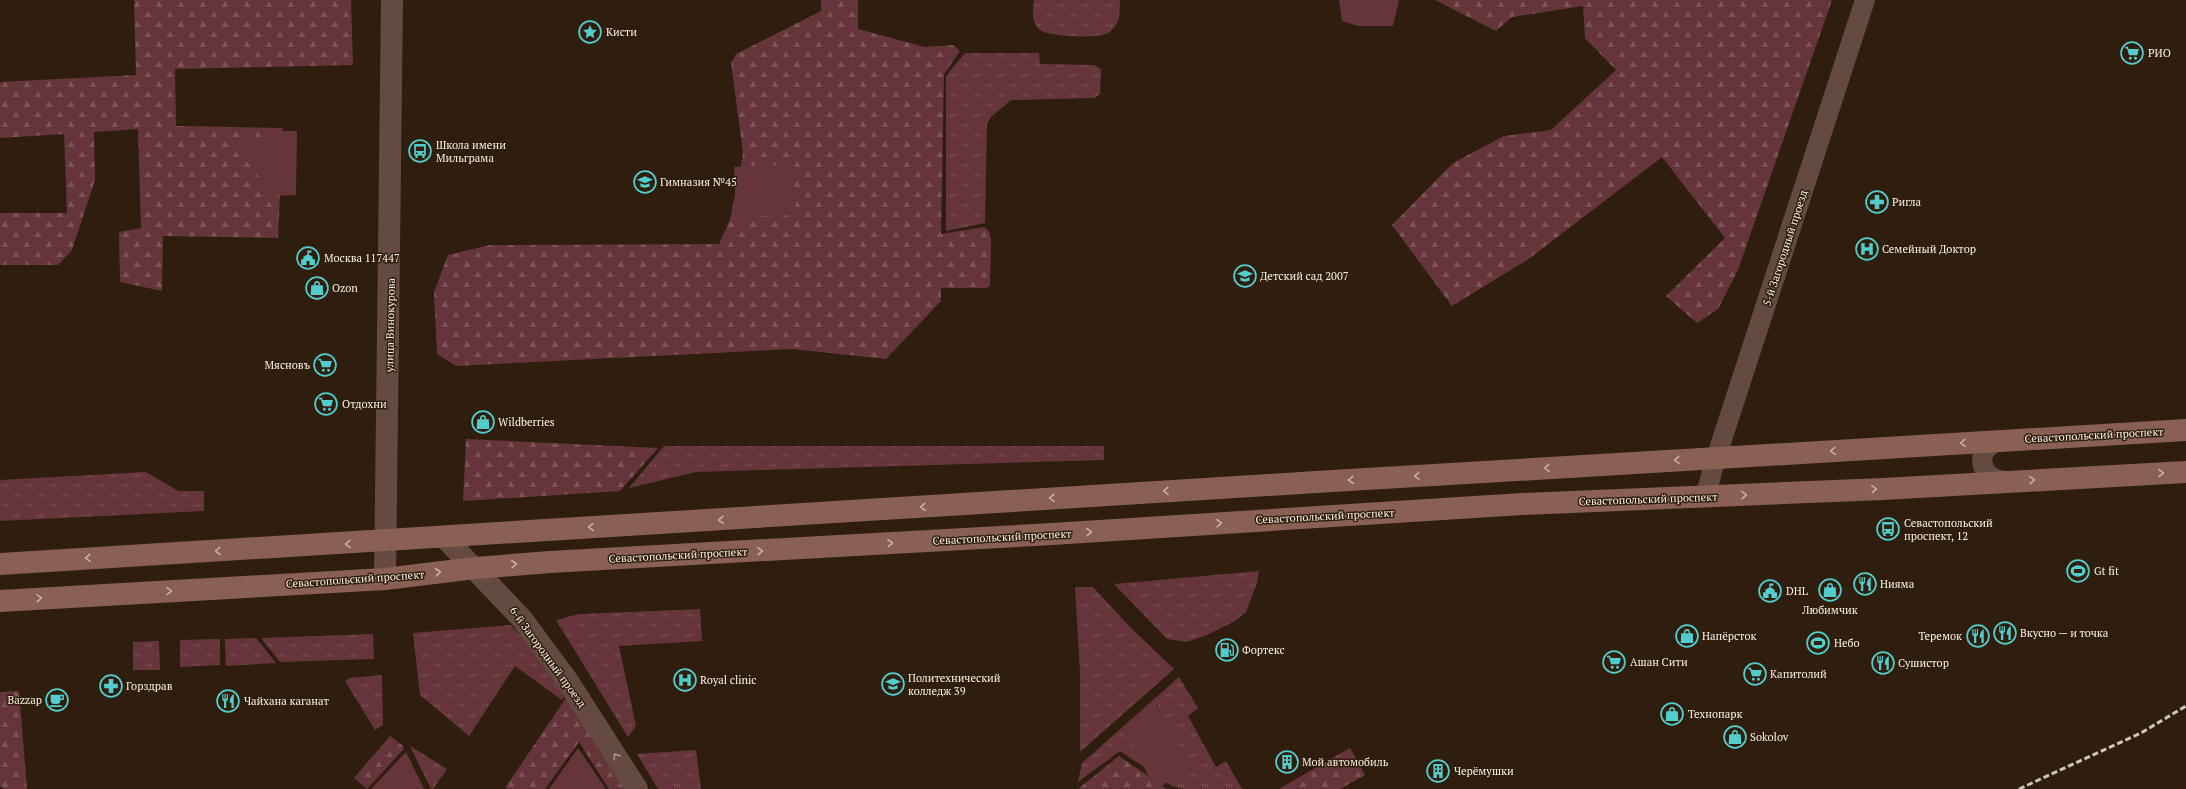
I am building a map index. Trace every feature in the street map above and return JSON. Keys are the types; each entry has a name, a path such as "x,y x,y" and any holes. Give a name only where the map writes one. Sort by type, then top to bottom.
{"main road":[{"name":"Севастопольский проспект","path":"0,564 387,542 444,537 2001,440 2186,430"},
{"name":"Севастопольский проспект","path":"0,601 385,579 475,568 550,562 1044,535 1522,504 2186,472"}],"street":[{"name":"улица Винокурова","path":"385,579 387,542 392,0"},
{"name":"5-й Загородный проезд","path":"1705,496 1865,0"},
{"name":"Севастопольский проспект","path":"2001,440 1994,442 1987,447 1983,454 1982,462 1984,470 1989,476 1996,480 2004,481"},
{"name":"6-й Загородный проезд","path":"444,537 522,619 567,680 637,789"}],"green space":[{"path":"134,0 351,0 353,65 175,69 176,126 283,128 278,238 163,236 162,291 120,282 119,232 141,228 138,129 94,132 95,180 72,250 58,265 0,265 0,213 67,213 64,134 0,138 0,82 136,75"},
{"path":"821,0 858,0 858,29 925,47 953,45 960,51 944,74 941,234 984,227 989,231 991,239 990,286 987,288 941,288 941,301 886,359 792,349 456,366 437,354 434,292 448,255 490,245 719,244 730,220 743,153 731,63 736,54 821,11"},
{"path":"1034,0 1120,0 1119,14 1117,22 1112,30 1102,35 1072,36 1051,34 1044,32 1036,26 1033,15"},
{"path":"1339,0 1399,0 1393,26 1358,26 1342,21"},
{"path":"1435,0 1832,0 1738,270 1718,309 1697,323 1666,296 1725,238 1662,157 1530,258 1452,306 1392,225 1453,163 1504,136 1551,130 1616,70 1585,38 1583,6 1512,17 1496,31"},
{"path":"965,53 1039,53 1040,64 1094,65 1101,69 1100,94 1094,98 1011,100 991,117 987,124 985,223 946,231 946,76"},
{"path":"272,131 297,131 296,195 273,196 233,142 246,132 256,144"},
{"path":"794,164 796,215 736,217 734,167"},
{"path":"466,439 658,448 620,491 463,501"},
{"path":"664,446 1104,446 1104,460 696,472 629,488"},
{"path":"146,472 178,491 204,491 204,511 0,521 0,480"},
{"path":"1259,571 1257,583 1246,612 1235,621 1205,636 1186,642 1167,639 1114,584"},
{"path":"1075,587 1093,587 1130,627 1174,669 1080,752 1080,672"},
{"path":"700,609 702,641 619,646 636,726 628,737 556,620 579,614"},
{"path":"511,625 569,691 562,700 515,666 469,736 420,695 413,633"},
{"path":"373,634 374,659 280,662 261,638"},
{"path":"256,638 276,663 226,666 225,639"},
{"path":"220,639 220,665 180,667 180,640"},
{"path":"159,641 160,670 133,670 133,642"},
{"path":"382,675 383,725 375,730 345,681 349,678"},
{"path":"1179,677 1198,708 1188,716 1216,767 1226,761 1242,789 1183,789 1172,786 1120,751 1078,782 1082,763"},
{"path":"19,691 27,789 4,789 0,786 0,692"},
{"path":"570,692 632,789 609,789 579,742 545,789 505,788"},
{"path":"1157,703 1188,772 1155,789 1125,730"},
{"path":"390,736 402,745 404,749 367,789 354,778"},
{"path":"410,746 447,769 433,789 431,789"},
{"path":"578,748 606,789 549,789"},
{"path":"1350,748 1365,775 1340,789 1279,789"},
{"path":"696,750 701,789 658,789 637,754"},
{"path":"406,752 424,789 371,789"},
{"path":"1119,756 1167,789 1078,789"}],"railway":[{"path":"2019,789 2141,733 2186,706"}],"place":[{"name":"Кисти","path":"590,32"},
{"name":"РИО","path":"2132,53"},
{"name":"Школа имени Мильграма","path":"420,151"},
{"name":"Гимназия №45","path":"645,182"},
{"name":"Ригла","path":"1877,202"},
{"name":"Семейный Доктор","path":"1867,249"},
{"name":"Москва 117447","path":"308,258"},
{"name":"Детский сад 2007","path":"1245,276"},
{"name":"Ozon","path":"317,288"},
{"name":"Мясновъ","path":"325,365"},
{"name":"Отдохни","path":"326,404"},
{"name":"Wildberries","path":"483,422"},
{"name":"Севастопольский проспект, 12","path":"1888,529"},
{"name":"Gt fit","path":"2078,571"},
{"name":"Нияма","path":"1865,584"},
{"name":"Любимчик","path":"1830,590"},
{"name":"DHL","path":"1770,591"},
{"name":"Вкусно — и точка","path":"2005,633"},
{"name":"Напёрсток","path":"1687,636"},
{"name":"Теремок","path":"1978,636"},
{"name":"Небо","path":"1818,643"},
{"name":"Фортекс","path":"1227,650"},
{"name":"Ашан Сити","path":"1614,662"},
{"name":"Сушистор","path":"1883,663"},
{"name":"Капитолий","path":"1755,674"},
{"name":"Royal clinic","path":"685,680"},
{"name":"Политехнический колледж 39","path":"893,684"},
{"name":"Горздрав","path":"111,686"},
{"name":"Bazzap","path":"57,700"},
{"name":"Чайхана каганат","path":"228,701"},
{"name":"Технопарк","path":"1672,714"},
{"name":"Sokolov","path":"1735,737"},
{"name":"Мой автомобиль","path":"1287,762"},
{"name":"Черёмушки","path":"1438,771"}]}
